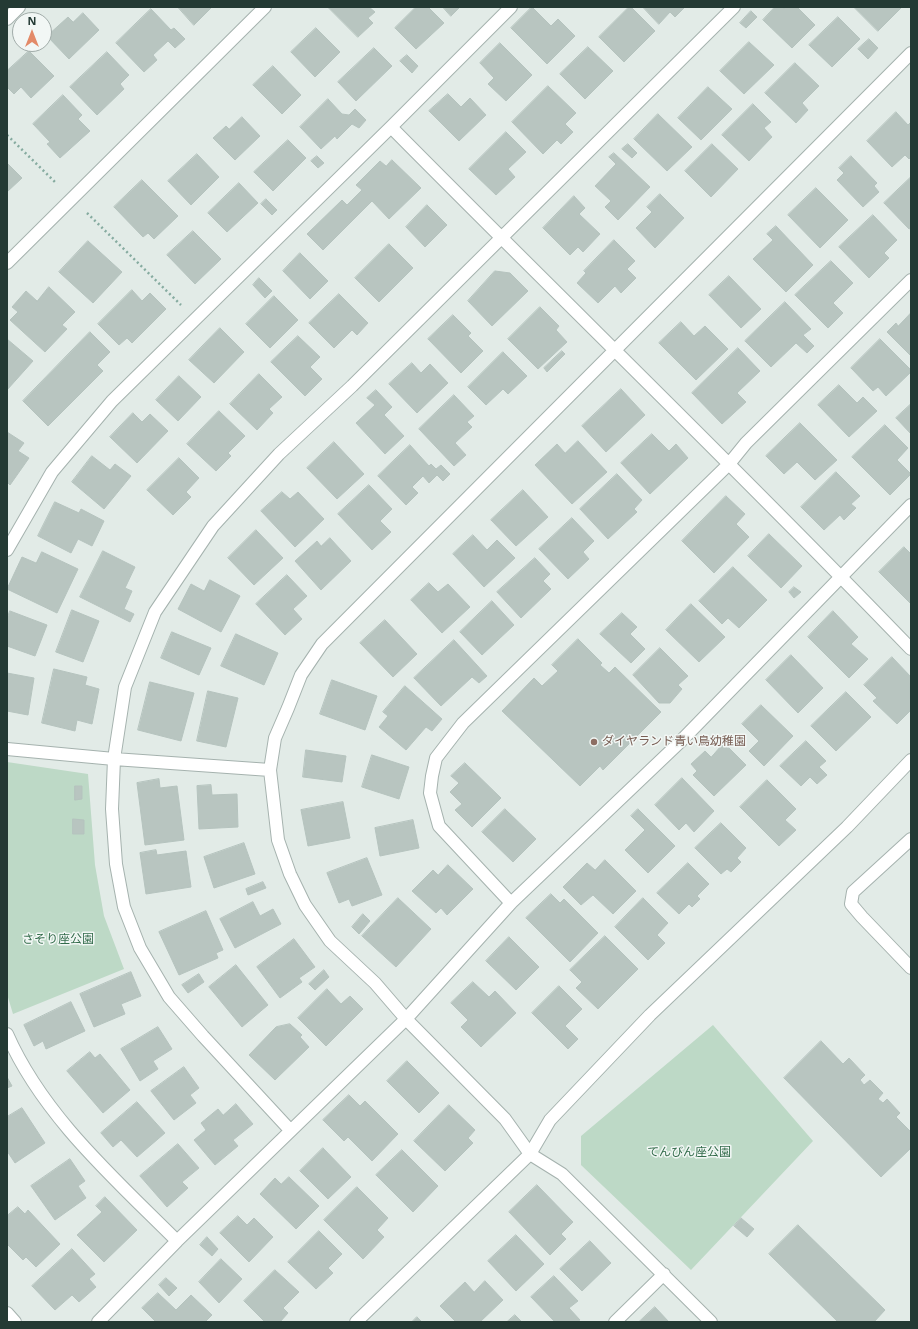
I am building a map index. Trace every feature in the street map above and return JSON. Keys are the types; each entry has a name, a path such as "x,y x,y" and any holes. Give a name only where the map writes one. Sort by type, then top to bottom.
{"street":[{"path":"7,19 20,7"},
{"path":"7,263 265,7"},
{"path":"7,550 52,472 112,401 391,128 510,7"},
{"path":"290,1130 169,997 140,948 124,907 116,864 112,810 114,759 125,687 155,612 213,526 279,454 352,386 734,7"},
{"path":"711,1322 562,1174 530,1154 505,1118 406,1019 375,983 330,941 305,905 290,874 278,840 270,770 276,738 301,675 322,644 911,53"},
{"path":"391,128 729,464 911,649"},
{"path":"511,902 439,826 430,793 436,758 463,723 729,464 746,443 911,280"},
{"path":"98,1322 177,1241 406,1019 511,902 680,742 840,576 911,505"},
{"path":"7,749 114,759 270,770"},
{"path":"356,1322 530,1154 550,1120 650,1015 847,827 911,760"},
{"path":"911,839 853,892 851,904 911,968"},
{"path":"7,1034 25,1072 61,1120 100,1164 177,1241"},
{"path":"616,1322 664,1274"},
{"path":"7,1313 15,1322"}],"path":[{"path":"7,135 195,319"}],"green space":[{"name":"さそり座公園","path":"7,762 88,774 95,865 104,916 124,969 13,1014 7,994"},
{"name":"てんびん座公園","path":"713,1025 813,1141 691,1270 581,1165 581,1136"}],"building":[{"path":"178,7 212,7 194,25"},
{"path":"328,7 369,7 375,12 368,18 373,23 358,37"},
{"path":"416,7 428,7 444,23 416,49 395,28"},
{"path":"443,7 460,7 451,16"},
{"path":"532,7 551,26 558,19 575,36 547,64 511,28"},
{"path":"629,7 631,7 655,31 624,62 599,37"},
{"path":"643,7 685,7 675,17 670,12 659,24"},
{"path":"775,7 782,7 784,9 786,7 797,7 815,25 792,48 763,20"},
{"path":"854,7 902,7 878,31"},
{"path":"151,9 171,30 174,28 185,39 175,48 168,41 153,55 157,60 144,72 116,43"},
{"path":"751,11 757,17 746,28 740,23"},
{"path":"83,13 99,30 69,59 52,41 52,31 68,17 73,22"},
{"path":"838,17 860,39 832,67 809,45"},
{"path":"316,28 340,52 315,77 291,52"},
{"path":"869,39 878,48 868,59 858,49"},
{"path":"749,42 774,65 744,94 720,71"},
{"path":"500,43 532,75 506,101 488,84 494,78 480,63"},
{"path":"588,47 613,71 585,99 560,74"},
{"path":"374,48 392,66 356,101 338,82"},
{"path":"28,52 30,52 54,76 31,98 21,87 14,94 7,87 7,71"},
{"path":"107,52 129,75 120,84 124,89 97,115 70,87"},
{"path":"407,55 418,66 412,73 400,61"},
{"path":"795,63 819,86 802,103 808,110 796,123 765,93"},
{"path":"273,66 301,95 282,114 253,85"},
{"path":"548,86 576,113 565,124 573,132 561,144 557,140 543,154 512,122"},
{"path":"708,87 732,109 701,140 678,118"},
{"path":"448,94 461,107 470,98 486,115 459,141 429,111"},
{"path":"63,95 82,115 78,119 90,131 60,158 47,144 50,142 33,124"},
{"path":"328,99 342,114 349,115 355,109 366,120 359,128 352,124 337,139 335,136 321,149 300,127"},
{"path":"753,104 771,122 764,128 772,137 749,161 722,135"},
{"path":"896,112 908,125 911,122 911,157 909,159 905,155 892,167 867,141"},
{"path":"658,114 692,147 667,171 634,139"},
{"path":"242,117 260,136 235,160 213,138 226,126 229,129"},
{"path":"506,132 526,152 508,169 515,177 496,195 469,169"},
{"path":"288,140 306,158 273,191 254,172"},
{"path":"628,144 637,153 632,158 622,149"},
{"path":"712,144 738,169 711,197 685,171"},
{"path":"614,153 650,187 618,220 605,207 611,201 595,186 616,164 609,157"},
{"path":"197,154 219,177 191,205 168,181"},
{"path":"317,156 324,163 318,168 311,161"},
{"path":"851,156 877,183 874,186 879,192 863,207 837,180 844,173 839,168"},
{"path":"392,160 421,188 389,219 372,201 323,250 307,234 342,200 347,205 362,190 356,185 380,161 386,166"},
{"path":"7,163 22,178 7,192"},
{"path":"911,177 911,228 909,229 884,203"},
{"path":"142,180 178,216 154,239 148,233 143,237 114,207"},
{"path":"239,183 258,203 227,232 208,213"},
{"path":"816,188 848,220 820,248 788,215"},
{"path":"660,194 684,218 655,248 636,228 652,212 647,207"},
{"path":"574,196 585,208 579,214 600,234 583,252 578,247 570,255 543,228"},
{"path":"266,199 277,210 272,215 261,204"},
{"path":"427,205 447,225 425,247 406,227"},
{"path":"873,215 897,240 884,253 889,258 869,278 839,247"},
{"path":"776,226 813,265 786,292 753,259 773,240 767,234"},
{"path":"193,231 221,259 195,284 167,255"},
{"path":"614,240 635,261 627,269 636,278 621,293 615,286 598,303 577,283 586,273 584,271"},
{"path":"88,241 122,272 93,303 59,272"},
{"path":"389,244 413,268 379,302 355,278"},
{"path":"300,253 328,281 310,299 283,271"},
{"path":"831,261 853,283 833,303 843,313 828,328 795,295"},
{"path":"495,271 510,273 528,291 492,326 468,301"},
{"path":"729,276 761,309 741,328 709,295"},
{"path":"259,278 272,291 265,298 253,285"},
{"path":"49,287 75,312 62,325 67,329 45,352 10,320 18,312 12,307 26,291 37,301"},
{"path":"132,290 142,301 150,293 166,309 132,343 127,338 119,345 98,324"},
{"path":"339,294 368,323 357,335 352,330 334,348 309,323"},
{"path":"274,296 298,320 270,348 246,324"},
{"path":"785,302 811,329 803,335 814,346 807,353 796,343 771,367 745,341"},
{"path":"540,307 559,326 556,330 567,342 538,369 508,339"},
{"path":"911,313 911,356 887,332 896,323 898,326"},
{"path":"453,315 471,333 468,336 483,351 461,373 428,339"},
{"path":"681,322 694,336 705,326 728,349 696,380 659,343"},
{"path":"220,328 244,352 214,383 189,360"},
{"path":"90,332 110,352 97,365 103,371 48,426 23,401"},
{"path":"298,336 320,357 310,367 322,379 305,396 271,362"},
{"path":"7,339 33,361 7,390"},
{"path":"880,339 911,370 911,372 886,396 878,387 873,391 851,368"},
{"path":"738,348 760,371 737,393 746,402 722,424 692,393"},
{"path":"562,351 565,354 547,372 544,368"},
{"path":"503,352 527,376 508,394 503,389 486,405 468,387"},
{"path":"412,363 421,373 430,364 448,383 417,413 389,384"},
{"path":"259,374 282,397 269,409 273,413 257,430 230,404"},
{"path":"179,376 201,397 178,421 156,400"},
{"path":"839,385 857,403 863,397 877,411 849,437 818,405"},
{"path":"621,389 645,415 606,452 582,426"},
{"path":"376,390 392,407 384,415 404,436 385,454 356,423 375,405 367,398"},
{"path":"454,395 474,416 467,422 472,427 455,443 466,455 454,466 419,429"},
{"path":"911,404 911,434 896,418"},
{"path":"219,411 245,436 228,453 231,456 216,471 187,444"},
{"path":"133,413 142,422 150,414 168,431 137,463 110,437"},
{"path":"800,423 837,460 815,480 797,462 784,474 766,456"},
{"path":"885,425 908,448 897,460 911,474 890,495 852,457"},
{"path":"7,432 24,443 18,451 29,458 10,485 7,482"},
{"path":"652,434 669,451 676,444 688,458 650,494 621,463"},
{"path":"578,441 607,472 572,504 535,465 557,444 565,453"},
{"path":"334,442 364,474 337,499 307,468"},
{"path":"410,445 429,466 431,464 436,469 441,465 450,474 443,481 437,475 429,483 423,476 412,487 418,493 406,505 378,476"},
{"path":"92,456 110,470 115,464 131,476 104,509 72,482"},
{"path":"179,458 199,478 186,492 191,497 173,515 147,490"},
{"path":"836,472 860,496 851,504 856,508 844,520 840,515 824,530 801,507"},
{"path":"617,474 642,500 634,509 637,512 608,539 580,509"},
{"path":"369,485 392,509 380,521 391,532 372,550 338,514"},
{"path":"523,490 548,517 516,546 491,520"},
{"path":"282,492 290,499 298,492 324,519 295,547 261,511"},
{"path":"726,496 745,514 736,524 749,537 714,573 682,541"},
{"path":"55,502 79,513 81,509 104,521 92,546 78,539 71,553 38,536"},
{"path":"572,518 594,541 583,552 589,559 568,579 539,549"},
{"path":"256,530 283,558 254,585 228,558"},
{"path":"769,534 802,566 781,588 748,556"},
{"path":"473,535 487,550 497,540 515,558 484,587 453,554"},
{"path":"330,538 351,561 321,590 295,561 317,541 321,546"},
{"path":"904,547 911,554 911,604 879,572"},
{"path":"103,551 135,567 125,588 132,591 124,609 134,614 130,622 80,597"},
{"path":"42,552 78,569 57,613 7,589 22,557 36,563"},
{"path":"535,558 550,574 543,581 551,589 521,618 497,592"},
{"path":"733,567 767,600 739,628 728,618 722,624 699,601"},
{"path":"287,575 307,596 293,609 302,619 285,635 256,604"},
{"path":"210,580 240,596 221,632 178,609 191,584 204,591"},
{"path":"429,583 438,592 448,584 470,607 442,633 411,600"},
{"path":"794,587 801,592 794,598 789,592"},
{"path":"492,601 514,625 482,655 460,632"},
{"path":"691,604 725,637 699,662 666,630"},
{"path":"72,610 99,621 83,662 56,652"},
{"path":"10,611 47,625 35,656 7,646 7,619"},
{"path":"833,611 858,637 851,644 868,659 849,678 808,637"},
{"path":"622,613 637,627 630,634 645,649 631,663 600,634"},
{"path":"385,620 417,654 393,677 360,643"},
{"path":"172,632 211,648 199,675 161,658"},
{"path":"236,634 278,653 264,685 221,666"},
{"path":"578,639 602,663 600,665 609,673 615,667 661,712 603,770 600,766 580,786 502,711 534,678 542,686 558,671 552,665"},
{"path":"454,640 487,676 479,683 472,677 441,706 414,678"},
{"path":"660,648 688,676 678,685 682,689 670,703 659,703 633,675"},
{"path":"791,655 823,688 798,713 766,680"},
{"path":"892,657 911,677 911,710 897,724 873,701 877,698 864,685"},
{"path":"54,669 87,677 85,685 99,689 92,724 77,720 75,731 42,723"},
{"path":"7,673 34,678 28,715 7,711"},
{"path":"332,680 377,696 365,730 320,714"},
{"path":"150,682 194,693 181,741 138,730"},
{"path":"405,686 442,719 432,731 426,727 406,750 379,727 388,716 383,712"},
{"path":"208,691 238,698 226,747 197,741"},
{"path":"846,692 871,717 836,751 811,726"},
{"path":"761,705 793,736 764,766 749,751 759,741 742,724"},
{"path":"806,741 826,761 819,767 827,775 817,784 810,777 801,786 780,766"},
{"path":"724,743 746,765 714,796 693,775 697,771 691,764 705,751 711,757"},
{"path":"306,750 346,756 342,782 303,777"},
{"path":"372,755 409,767 399,799 362,787"},
{"path":"465,763 501,798 472,827 455,810 462,804 450,792 459,783 451,776"},
{"path":"682,778 714,811 694,832 686,823 679,830 655,805"},
{"path":"159,779 160,788 177,786 184,840 145,845 137,783"},
{"path":"767,780 796,809 785,820 796,830 779,846 740,807"},
{"path":"211,785 212,795 237,794 238,827 199,829 197,786"},
{"path":"75,786 82,786 82,799 75,800"},
{"path":"343,802 350,838 308,846 301,810"},
{"path":"505,809 536,839 513,862 482,832"},
{"path":"638,809 675,846 648,873 625,850 645,830 631,816"},
{"path":"73,819 84,820 84,834 73,834"},
{"path":"413,820 419,848 380,856 375,828"},
{"path":"721,823 746,848 737,858 741,862 731,872 727,869 721,874 695,848"},
{"path":"244,843 255,874 214,888 204,857"},
{"path":"156,850 157,855 186,851 191,887 146,894 140,853"},
{"path":"367,858 382,895 352,906 349,899 339,903 327,873"},
{"path":"605,860 636,891 613,914 593,895 581,905 563,887 587,863 595,870"},
{"path":"688,863 709,884 697,896 700,899 692,907 689,904 679,914 657,893"},
{"path":"448,865 473,889 447,915 441,908 436,913 412,891 433,870 438,875"},
{"path":"263,882 266,888 248,895 246,889"},
{"path":"551,894 560,903 564,899 598,933 570,962 526,918"},
{"path":"398,898 431,929 396,967 362,936"},
{"path":"643,898 668,923 657,935 665,943 648,960 615,927"},
{"path":"253,902 260,916 273,909 281,924 235,948 220,919"},
{"path":"206,911 223,950 216,953 218,958 179,975 159,932"},
{"path":"363,914 370,921 359,934 352,927"},
{"path":"605,936 638,969 598,1009 576,988 582,982 570,970"},
{"path":"509,937 539,967 516,990 486,961"},
{"path":"294,939 315,967 299,978 302,982 280,998 257,967"},
{"path":"236,965 268,1005 242,1027 209,987"},
{"path":"324,970 329,977 315,990 309,984"},
{"path":"131,972 141,996 121,1004 125,1014 94,1027 80,994"},
{"path":"199,974 204,982 188,993 182,985"},
{"path":"473,982 489,997 495,991 516,1013 481,1047 461,1027 468,1020 451,1003"},
{"path":"559,986 582,1009 565,1026 578,1039 568,1049 532,1013"},
{"path":"327,989 341,1004 350,996 363,1009 326,1046 298,1018"},
{"path":"71,1002 85,1031 46,1049 43,1041 34,1046 24,1025"},
{"path":"290,1024 302,1035 300,1037 309,1047 275,1080 249,1055 276,1027"},
{"path":"158,1027 172,1049 153,1061 158,1069 140,1081 121,1049"},
{"path":"821,1041 843,1064 849,1058 865,1075 860,1080 864,1085 870,1080 883,1093 878,1099 883,1103 887,1099 900,1113 896,1117 911,1132 911,1148 881,1177 784,1078"},
{"path":"90,1052 95,1058 100,1054 130,1090 103,1113 67,1071"},
{"path":"407,1061 439,1093 419,1113 387,1081"},
{"path":"184,1067 199,1088 190,1095 196,1103 174,1120 151,1091"},
{"path":"7,1077 12,1086 7,1088"},
{"path":"349,1095 360,1106 365,1101 398,1134 372,1161 348,1137 344,1141 323,1120"},
{"path":"137,1102 165,1133 137,1157 121,1140 113,1147 101,1133"},
{"path":"236,1104 253,1124 233,1140 238,1146 215,1165 194,1140 206,1130 201,1123 218,1109 223,1115"},
{"path":"449,1105 475,1130 468,1138 473,1143 445,1171 414,1141"},
{"path":"22,1108 45,1143 15,1163 7,1151 7,1117"},
{"path":"178,1144 199,1168 182,1182 188,1188 167,1207 140,1176"},
{"path":"323,1148 351,1177 328,1199 300,1171"},
{"path":"402,1150 438,1186 413,1212 376,1175"},
{"path":"70,1159 85,1181 78,1186 86,1198 55,1220 31,1186"},
{"path":"289,1177 319,1206 296,1229 260,1194 275,1178 281,1184"},
{"path":"537,1185 573,1222 561,1234 566,1239 550,1255 509,1212"},
{"path":"357,1187 388,1218 377,1230 384,1237 363,1259 324,1220"},
{"path":"105,1197 137,1230 104,1262 77,1235 102,1212 96,1206"},
{"path":"18,1207 25,1214 28,1210 60,1244 36,1267 26,1257 23,1260 7,1244 7,1216"},
{"path":"238,1216 247,1225 254,1218 273,1237 249,1262 220,1233"},
{"path":"741,1218 754,1229 747,1237 734,1226"},
{"path":"798,1225 885,1310 874,1322 838,1322 769,1254"},
{"path":"319,1231 342,1254 328,1268 333,1273 316,1289 288,1262"},
{"path":"516,1235 544,1264 516,1291 488,1261"},
{"path":"207,1237 218,1249 212,1256 200,1245"},
{"path":"590,1241 611,1263 582,1291 560,1269"},
{"path":"72,1249 95,1274 89,1279 96,1287 79,1302 72,1295 55,1310 32,1286"},
{"path":"221,1259 242,1279 219,1303 199,1282"},
{"path":"275,1270 299,1292 283,1308 288,1313 280,1322 265,1322 244,1301"},
{"path":"554,1276 578,1301 569,1308 580,1320 577,1322 555,1322 531,1297"},
{"path":"166,1278 177,1288 169,1296 159,1285"},
{"path":"485,1281 503,1300 480,1322 456,1322 440,1306 465,1282 474,1292"},
{"path":"158,1293 176,1310 191,1295 212,1315 205,1322 156,1322 142,1308"},
{"path":"655,1307 669,1322 639,1322"},
{"path":"515,1315 522,1322 507,1322"},
{"path":"417,1317 422,1322 412,1322"}],"place":[{"name":"ダイヤランド青い鳥幼稚園","path":"594,742"}]}
